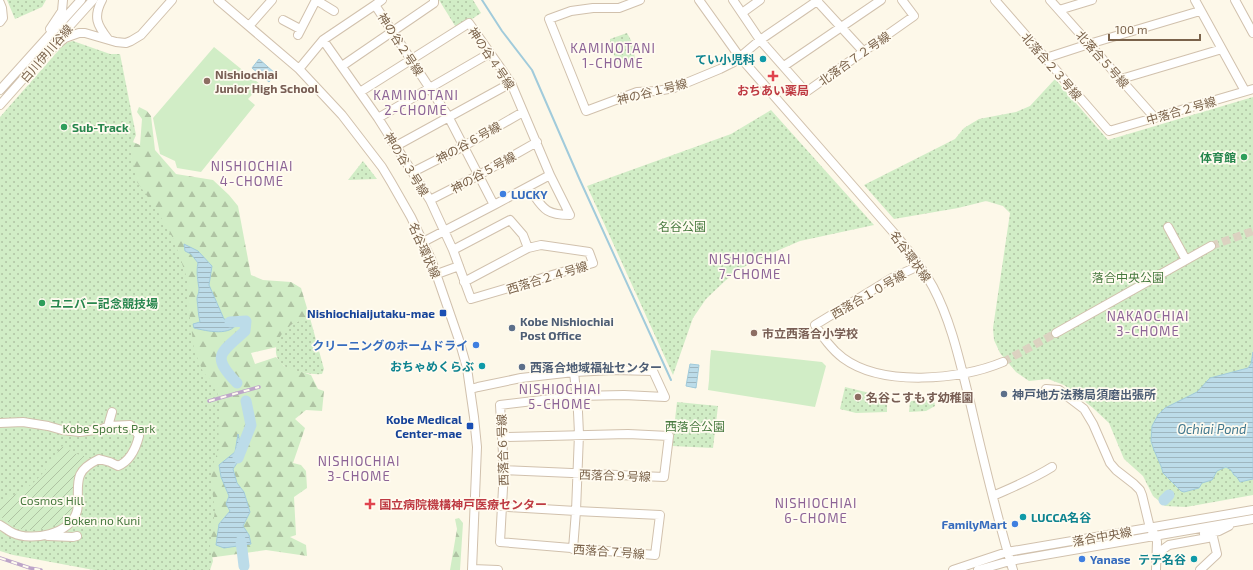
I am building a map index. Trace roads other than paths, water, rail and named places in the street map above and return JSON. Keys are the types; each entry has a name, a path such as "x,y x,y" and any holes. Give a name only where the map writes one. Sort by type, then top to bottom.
{"street":[{"path":"32,54 62,11 63,0"},
{"name":"白川伊川谷線","path":"0,90 81,0"},
{"name":"白川伊川谷線","path":"0,105 93,0"},
{"path":"102,0 97,11 97,24 108,39"},
{"path":"44,55 65,38 79,33 85,33 120,43 131,41 137,38 172,0"},
{"name":"名谷環状線","path":"218,0 299,69 342,115 382,167 411,217 423,242 437,274 459,340 471,389 477,447 472,569"},
{"path":"249,26 272,0"},
{"path":"283,20 299,32 316,0 334,11"},
{"path":"375,5 382,0"},
{"path":"342,66 434,3 434,0"},
{"name":"神の谷１号線","path":"640,0 619,8 593,8 571,11 549,20 586,111 637,92 674,88 720,69 734,62 739,56"},
{"name":"名谷環状線","path":"699,0 739,56 918,262 933,288 946,315 952,334 992,496 1013,570"},
{"name":"北落合７２号線","path":"733,0 760,40 806,92 914,16 902,0"},
{"path":"742,13 760,0"},
{"path":"739,56 817,0 863,51"},
{"path":"784,66 881,0"},
{"name":"北落合２３号線","path":"995,0 1109,131"},
{"name":"北落合５号線","path":"1050,0 1155,118"},
{"path":"1059,10 1092,0"},
{"path":"1195,0 1222,49 1249,90"},
{"path":"1235,0 1253,33"},
{"path":"0,2 3,18 0,22"},
{"name":"神の谷２号線","path":"299,69 323,40 375,5 448,116 494,204"},
{"path":"1046,58 1200,11"},
{"name":"神の谷４号線","path":"360,92 469,23 511,83 550,175 570,215 556,215 545,210 528,188"},
{"name":"神の谷３号線","path":"323,40 378,118 413,172 430,200 445,231"},
{"path":"1121,79 1222,49"},
{"path":"378,118 490,53"},
{"path":"396,146 448,116 511,83"},
{"name":"中落合２号線","path":"1109,131 1249,90"},
{"name":"神の谷６号線","path":"413,172 464,146 523,112"},
{"name":"神の谷５号線","path":"430,200 479,175 537,142"},
{"path":"423,242 494,204 528,188 550,175"},
{"path":"453,250 510,220 523,235 528,248"},
{"path":"1168,227 1186,260"},
{"name":"西落合２４号線","path":"445,231 453,250 464,282 471,299 593,263 589,252 541,244 528,248 464,282"},
{"path":"1056,333 1211,246"},
{"name":"西落合１０号線","path":"918,262 912,269 892,278 815,325 826,342 843,358 867,370 881,374 933,377 962,373"},
{"path":"437,274 459,266"},
{"path":"962,373 991,367 1003,362"},
{"name":"西落合６号線","path":"502,506 504,470 500,405 576,396 624,395 665,397 653,371 614,370 574,372"},
{"path":"471,389 522,378 574,372 579,434 579,473 573,549"},
{"path":"1046,389 1059,390 1084,409 1093,424 1110,463 1140,490 1150,528 1156,536 1156,570"},
{"path":"108,426 112,412"},
{"path":"0,423 23,422 80,432 102,429 108,426 130,425 139,436 137,446 125,464 118,466 99,459 83,469 77,484 78,508 74,519 66,526 49,535 38,537 14,534 0,525"},
{"name":"西落合９号線","path":"502,437 579,434 669,436 664,477 504,470"},
{"path":"992,496 1039,475 1052,467"},
{"path":"475,505 576,510"},
{"name":"西落合７号線","path":"502,506 500,542 656,555 660,515 576,510"},
{"name":"落合中央線","path":"953,570 1007,552 1253,510"},
{"name":"落合中央線","path":"978,570 1010,561 1253,519"},
{"path":"1157,550 1167,541 1220,531 1233,523"},
{"path":"43,536 68,538 77,536"},
{"path":"1162,570 1162,550 1169,545 1213,537 1217,554 1200,570"},
{"path":"472,569 498,570"}],"water":[{"path":"259,59 276,74 269,82 252,68"},
{"path":"184,244 198,251 212,266 209,285 224,319 232,321 246,319 242,323 238,322 235,327 230,330 218,332 194,328 193,324 200,322 197,299 199,289 197,273 198,263 191,254 185,251"},
{"name":"Ochiai Pond","path":"1253,352 1253,479 1240,482 1231,470 1226,467 1217,471 1212,480 1202,483 1199,488 1184,492 1181,491 1163,473 1151,441 1152,426 1158,415 1165,408 1197,392 1210,378 1248,368 1251,364"},
{"path":"690,364 699,365 696,388 686,386"},
{"path":"238,434 242,453 233,469 237,483 244,492 250,512 243,526 249,535 251,544 224,548 216,545 219,524 230,511 226,504 229,496 221,477 219,465 235,452"}],"waterway":[{"path":"482,0 502,31 532,70 579,178 671,380"},
{"path":"230,322 246,321 245,331 225,350 221,360 223,366 237,383"},
{"path":"238,458 251,425 246,401"},
{"path":"1164,500 1169,495"},
{"path":"241,541 244,566"}],"tunnel":[{"path":"1211,246 1253,231"},
{"path":"1003,362 1056,333"}],"railway":[{"path":"209,401 259,387"},
{"path":"0,558 41,570"}],"place":[{"name":"てい小児科","path":"763,59"},
{"name":"おちあい薬局","path":"773,76"},
{"name":"Nishiochiai Junior High School","path":"207,81"},
{"name":"Sub-Track","path":"64,127"},
{"name":"体育館","path":"1244,157"},
{"name":"LUCKY","path":"503,194"},
{"name":"ユニバー記念競技場","path":"42,303"},
{"name":"Nishiochiaijutaku-mae","path":"443,313"},
{"name":"Kobe Nishiochiai Post Office","path":"512,328"},
{"name":"市立西落合小学校","path":"754,333"},
{"name":"クリーニングのホームドライ","path":"476,345"},
{"name":"おちゃめくらぶ","path":"482,366"},
{"name":"西落合地域福祉センター","path":"522,367"},
{"name":"神戸地方法務局須磨出張所","path":"1004,394"},
{"name":"名谷こすもす幼稚園","path":"858,397"},
{"name":"Kobe Medical Center-mae","path":"470,426"},
{"name":"国立病院機構神戸医療センター","path":"370,504"},
{"name":"LUCCA名谷","path":"1023,517"},
{"name":"FamilyMart","path":"1015,524"},
{"name":"Yanase","path":"1082,559"},
{"name":"テテ名谷","path":"1194,559"}],"district":[{"name":"KAMINOTANI 1-CHOME","path":"613,56"},
{"name":"KAMINOTANI 2-CHOME","path":"416,102"},
{"name":"NISHIOCHIAI 4-CHOME","path":"252,174"},
{"name":"NISHIOCHIAI 7-CHOME","path":"750,266"},
{"name":"NAKAOCHIAI 3-CHOME","path":"1148,324"},
{"name":"NISHIOCHIAI 5-CHOME","path":"560,396"},
{"name":"NISHIOCHIAI 3-CHOME","path":"359,468"},
{"name":"NISHIOCHIAI 6-CHOME","path":"816,510"}],"park label":[{"name":"名谷公園","path":"682,226"},
{"name":"落合中央公園","path":"1128,277"},
{"name":"西落合公園","path":"695,426"},
{"name":"Kobe Sports Park","path":"109,428"},
{"name":"Cosmos Hill","path":"52,500"},
{"name":"Boken no Kuni","path":"102,520"}]}
